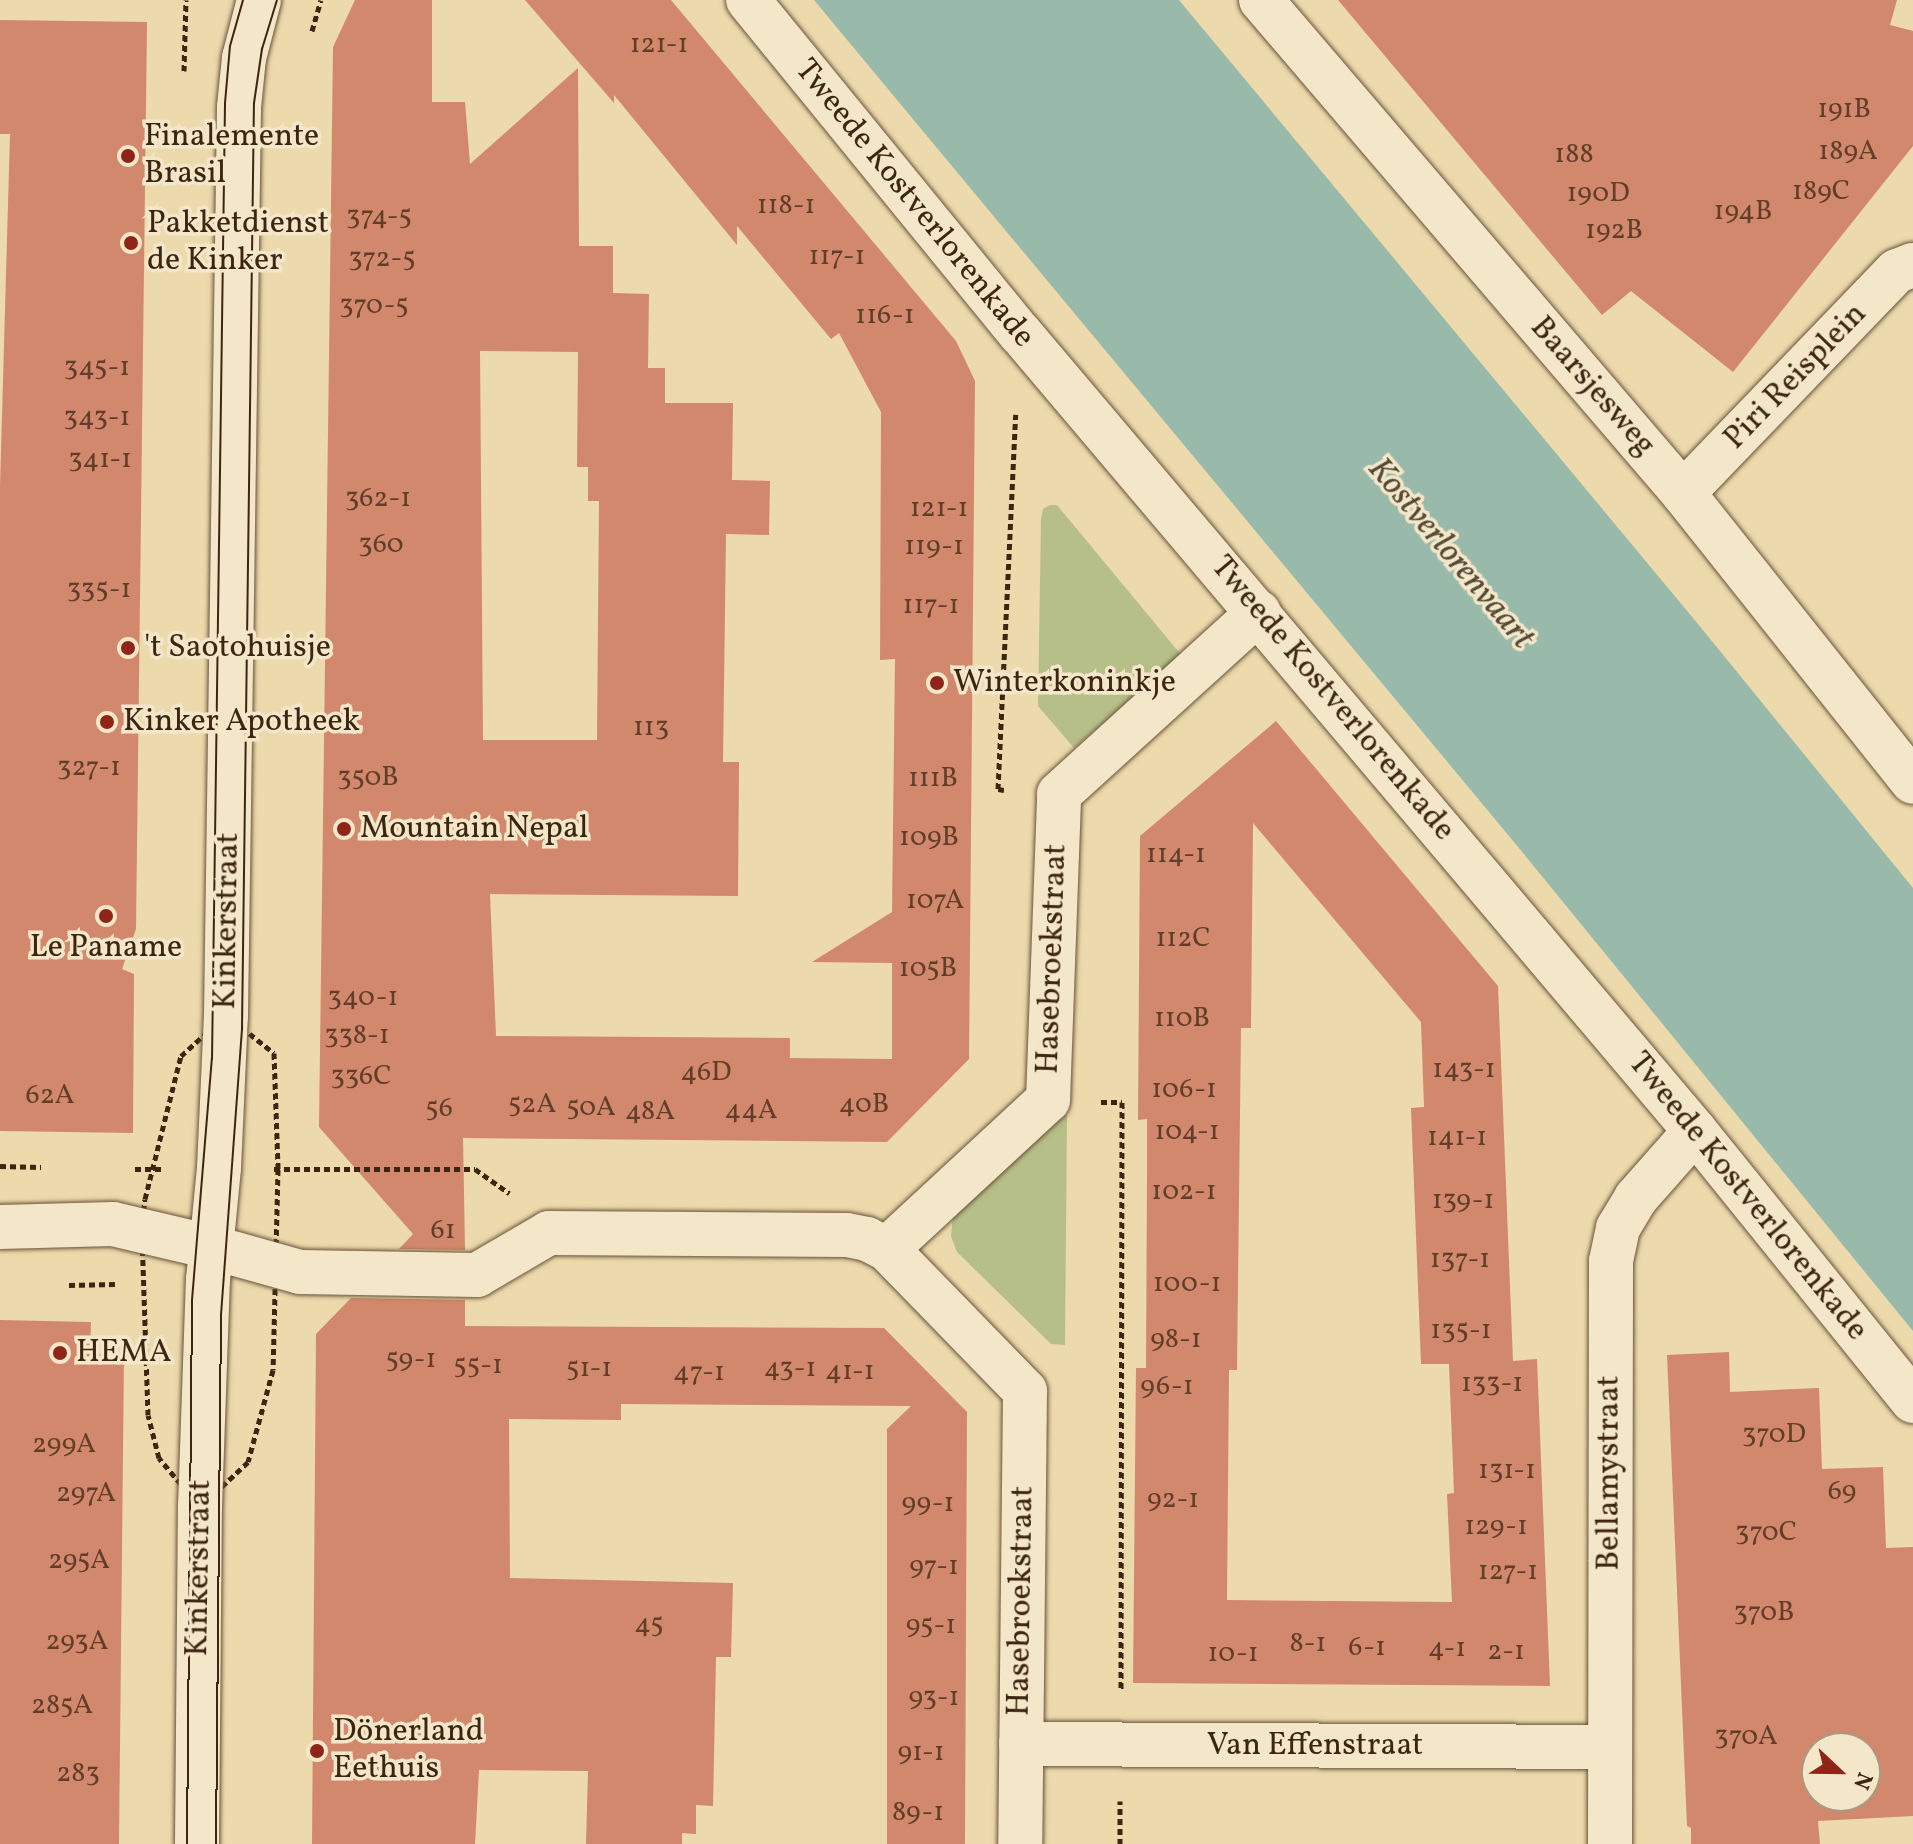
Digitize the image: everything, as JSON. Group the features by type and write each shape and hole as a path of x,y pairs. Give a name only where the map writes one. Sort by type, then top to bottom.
{"street":[{"name":"Kinkerstraat","path":"197,1844 200,1507 211,1247 219,1168 227,997 239,107 244,58 259,0"},
{"name":"Tweede Kostverlorenkade","path":"748,0 1020,333 1695,1131 1913,1401"},
{"name":"Baarsjesweg","path":"1261,0 1683,493 1913,782"},
{"name":"Piri Reisplein","path":"1683,493 1897,271 1913,265"},
{"path":"1059,794 1259,612"},
{"name":"Hasebroekstraat","path":"1020,1844 1025,1391 887,1249 1048,1100 1059,794"},
{"name":"Bellamystraat","path":"1610,1844 1611,1261 1618,1228 1636,1198 1695,1131"},
{"path":"0,1227 113,1224 300,1272 477,1275 549,1233 847,1235 867,1239 887,1249"},
{"name":"Van Effenstraat","path":"1021,1744 1609,1747"}],"path":[{"path":"1020,333 998,789 1059,794"},
{"path":"1048,1100 1122,1102 1120,1844"},
{"path":"219,1168 475,1169 505,1189 549,1233"}],"green space":[{"path":"1057,505 1182,656 1074,748 1038,706 1041,519 1043,509"},
{"path":"1067,1115 1065,1345 1051,1344 957,1252 951,1236 953,1217 1051,1116"}],"water":[{"name":"Kostverlorenvaart","path":"814,0 1179,0 1698,624 1913,888 1913,1331 1519,848"}],"building":[{"path":"355,0 432,0 432,102 465,102 470,164 578,68 579,246 613,246 613,293 649,294 648,368 665,368 665,403 733,403 732,480 770,481 769,535 726,534 723,762 739,762 738,896 490,894 496,1036 790,1038 790,1058 892,1059 892,963 812,962 892,912 895,659 880,660 881,412 839,333 831,339 737,226 737,245 614,95 614,103 525,0 671,0 956,341 975,381 969,1059 887,1142 463,1138 465,1250 399,1249 413,1234 319,1127 333,47","holes":["480,351 578,352 577,467 588,467 588,501 599,501 597,740 483,740"]},
{"path":"1338,0 1897,0 1890,25 1913,31 1913,146 1733,372 1631,291 1602,315"},
{"path":"0,20 147,22 136,929 122,969 134,974 133,1133 0,1131 0,486 10,134 0,134"},
{"path":"1276,721 1498,986 1513,1361 1537,1359 1550,1686 1133,1683 1136,1368 1146,1368 1147,1119 1138,1120 1140,836","holes":["1253,823 1421,1022 1424,1107 1411,1108 1421,1364 1449,1364 1454,1493 1447,1494 1452,1602 1227,1600 1229,1370 1237,1370 1241,1028 1251,1028"]},
{"path":"351,1298 465,1300 465,1326 884,1328 967,1412 965,1844 887,1844 887,1429 911,1406 621,1404 621,1420 509,1419 510,1578 733,1583 731,1657 716,1657 713,1806 696,1805 696,1834 682,1833 682,1844 586,1844 588,1771 479,1770 475,1844 312,1844 316,1334"},
{"path":"0,1320 91,1322 90,1354 124,1355 119,1844 0,1844"},
{"path":"1729,1352 1730,1392 1819,1388 1822,1469 1883,1467 1886,1548 1913,1547 1913,1816 1818,1821 1820,1844 1691,1844 1691,1828 1687,1826 1667,1355"}],"tram line":[{"path":"187,1844 192,1300 212,1059 225,103 230,46 243,0"},
{"path":"216,1844 221,1315 242,1028 254,103 262,49 277,0"}],"place":[{"name":"Finalemente Brasil","path":"128,156"},
{"name":"Pakketdienst de Kinker","path":"131,243"},
{"name":"'t Saotohuisje","path":"128,648"},
{"name":"Winterkoninkje","path":"937,683"},
{"name":"Kinker Apotheek","path":"107,722"},
{"name":"Mountain Nepal","path":"344,829"},
{"name":"Le Paname","path":"106,916"},
{"name":"HEMA","path":"60,1353"},
{"name":"Dönerland Eethuis","path":"317,1751"}]}
